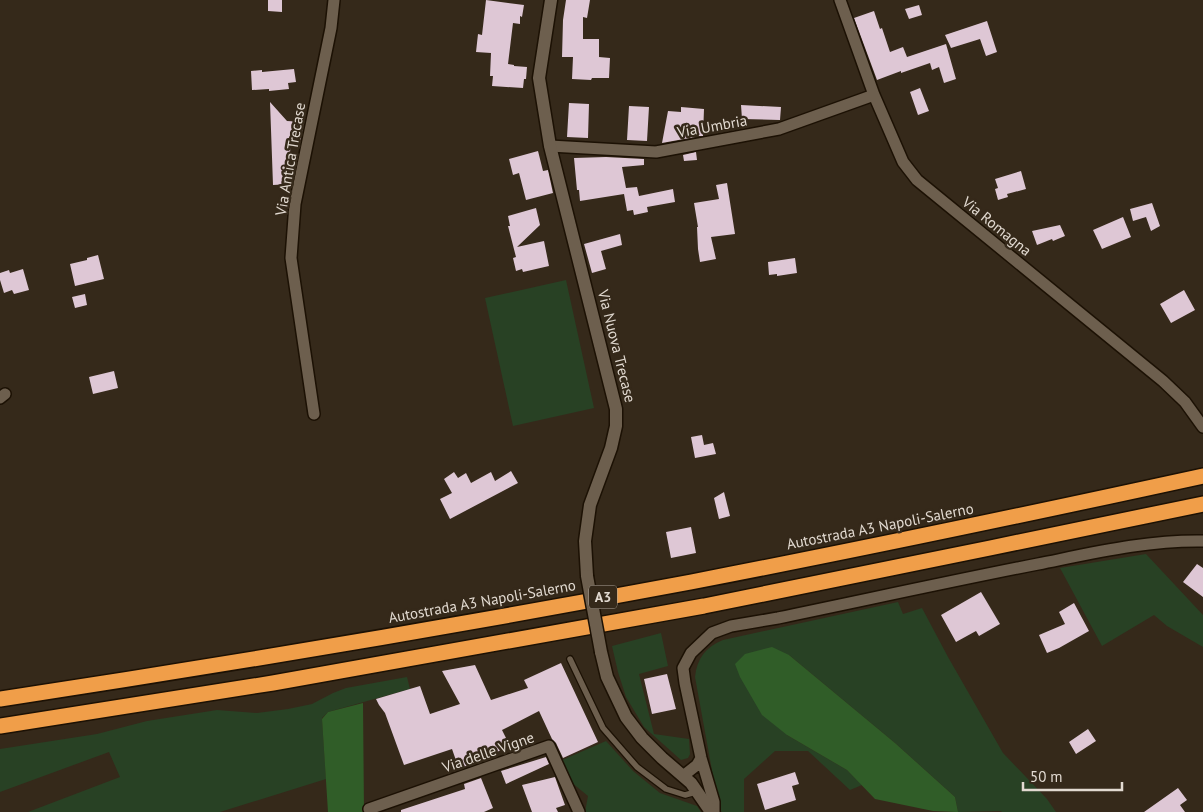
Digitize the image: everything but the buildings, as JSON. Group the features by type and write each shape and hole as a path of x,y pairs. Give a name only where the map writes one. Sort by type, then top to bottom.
{"highway":[{"name":"Autostrada A3 Napoli-Salerno","path":"0,699 250,660 693,581 1203,476"},
{"name":"A3","path":"0,726 273,683 685,609 1203,504"}],"street":[{"name":"Via Antica Trecase","path":"314,414 291,258 295,204 331,28 334,0"},
{"name":"Via Nuova Trecase","path":"551,0 539,78 550,146 616,409 616,426 611,448 590,505 585,541 587,576 601,652 607,677 626,717 642,738 691,784 712,812"},
{"name":"Via Romagna","path":"840,0 874,95 903,162 917,180 1163,381 1185,402 1203,427"},
{"name":"Via Umbria","path":"550,146 656,152 779,129 874,95"},
{"path":"712,812 714,802 701,758 685,683 684,668 691,653 712,633 731,626 1114,549 1164,542 1203,541"},
{"name":"Via delle Vigne","path":"370,809 549,746 579,812"},
{"path":"691,784 701,758"},
{"path":"691,784 698,780 705,770"}],"lane":[{"path":"570,659 603,728 637,767 666,789 685,795 691,784"}],"green space":[{"path":"566,280 594,408 513,426 485,298"},
{"path":"1146,554 1203,615 1203,647 1167,626 1154,615 1102,646 1060,568"},
{"path":"898,602 903,614 922,608 1003,753 1047,799 1056,812 958,812 955,797 895,743 789,655 787,735 847,770 862,785 850,790 808,751 775,751 744,779 744,812 722,812 719,809 695,677 703,654 723,640"},
{"path":"661,633 668,666 639,674 654,734 689,739 690,754 688,758 681,760 644,727 626,697 612,646"},
{"path":"772,647 789,655 895,743 955,797 958,812 933,811 875,799 847,770 787,735 762,715 740,677 735,664 745,654"},
{"path":"407,677 410,689 328,712 322,718 326,779 220,812 28,812 120,777 109,752 0,792 0,749 97,734 147,721 217,710 257,713 288,709 312,704 346,688"},
{"path":"363,703 364,812 328,812 322,719 328,712"},
{"path":"606,741 633,771 660,793 697,806 701,812 585,812 588,796 571,782 560,761"}]}
